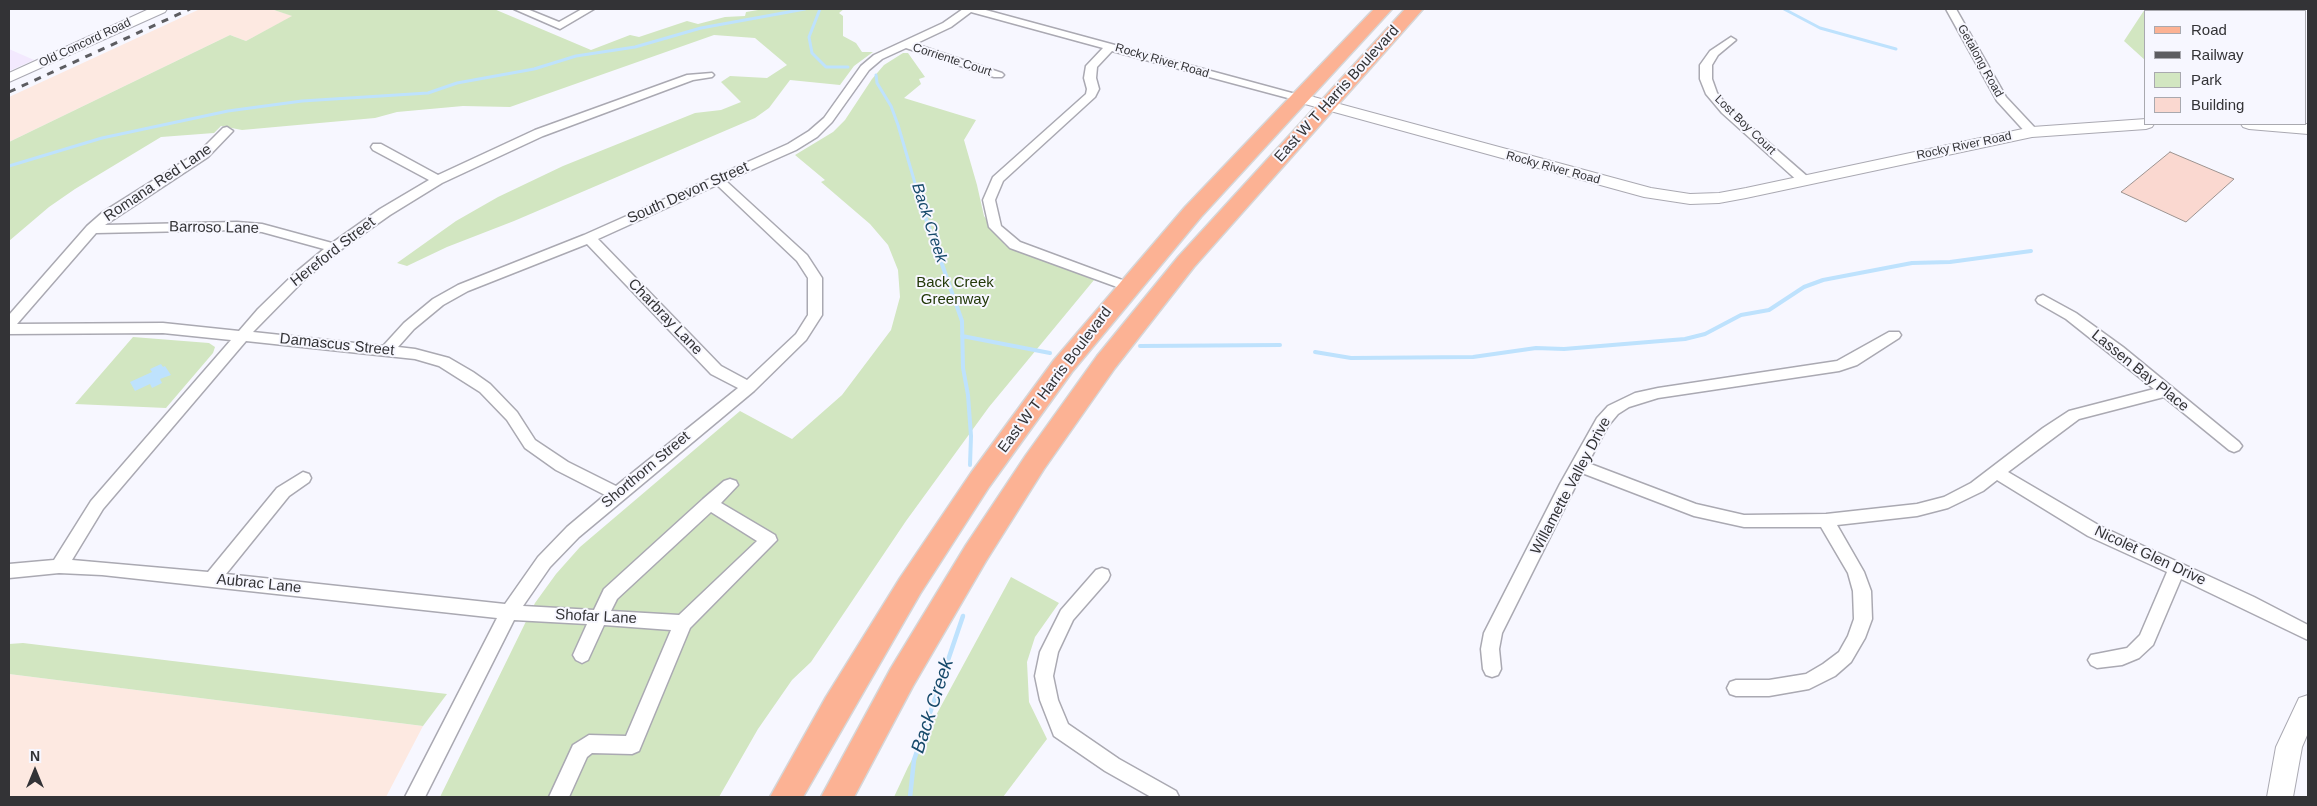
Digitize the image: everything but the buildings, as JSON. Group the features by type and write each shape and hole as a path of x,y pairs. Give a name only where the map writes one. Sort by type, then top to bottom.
{"main road":[{"name":"East W T Harris Boulevard","path":"786,797 879,636 980,480 1063,366 1193,212 1384,9"},
{"name":"East W T Harris Boulevard","path":"837,797 902,677 945,603 1009,501 1070,410 1137,320 1186,262 1414,9"}],"street":[{"name":"Old Concord Road","path":"9,78 160,9"},
{"path":"519,9 560,26 589,9"},
{"name":"South Devon Street","path":"387,351 409,326 438,302 463,288 589,238 792,147 813,134 834,113 865,68 878,58 947,25 970,9"},
{"name":"Rocky River Road","path":"970,9 1674,198 1719,198 2032,132 2144,124"},
{"name":"Getalong Road","path":"1951,9 2000,99 2032,132"},
{"name":"Lost Boy Court","path":"1731,40 1714,53 1706,65 1706,78 1712,94 1726,110 1804,180"},
{"name":"Corriente Court","path":"905,44 998,75"},
{"path":"1110,47 1092,66 1090,78 1093,88 1091,95 1020,157 997,180 990,200 990,210 995,227 1015,245 1128,287"},
{"name":"Hereford Street","path":"59,566 96,505 263,312 300,276 334,248 385,212 438,180 539,134 691,77 708,75"},
{"path":"2261,125 2308,129"},
{"name":"Romana Red Lane","path":"9,324 92,229 128,200 204,154 227,131"},
{"path":"377,147 438,180"},
{"name":"Shorthorn Street","path":"415,797 509,612 544,562 573,532 617,494 749,387 801,337 815,315 815,278 802,258 718,180"},
{"name":"Barroso Lane","path":"92,229 237,226 262,228 334,248"},
{"name":"Charbray Lane","path":"589,238 716,370 749,387"},
{"name":"Lassen Bay Place","path":"2043,300 2071,316 2118,351 2234,446"},
{"name":"Damascus Street","path":"9,329 163,328 415,354 444,362 468,376 485,388 512,416 530,444 562,466 617,494"},
{"name":"Willamette Valley Drive","path":"1492,669 1490,649 1493,633 1602,422 1613,410 1624,403 1658,393 1839,366 1860,357 1894,334"},
{"path":"1579,466 1670,502 1719,516 1764,522 1826,520 1917,510 1948,502 1977,487 2048,432 2074,415 2166,391"},
{"name":"Nicolet Glen Drive","path":"1996,472 2094,531 2308,633"},
{"path":"213,578 283,492 303,478"},
{"path":"582,655 610,594 730,484"},
{"path":"559,797 580,751 584,747 589,744 632,745 683,623 769,540 709,503"},
{"path":"1736,688 1776,687 1809,681 1829,670 1845,657 1856,638 1863,620 1862,591 1856,572 1826,520"},
{"name":"Aubrac Lane","path":"9,571 59,566 102,568 213,578 509,612"},
{"path":"2096,660 2122,657 2132,653 2147,640 2177,569"},
{"path":"1102,575 1067,615 1049,652 1044,676 1049,700 1062,730 1112,764 1169,797"},
{"name":"Shofar Lane","path":"509,612 599,616 683,623"},
{"path":"2280,797 2289,747 2308,706"}],"shaded area":[{"path":"200,9 271,9 293,16 246,41 230,35 9,142 9,97"},
{"path":"9,49 34,60 9,71"},
{"path":"9,674 423,726 386,797 9,797"}],"green space":[{"path":"271,9 494,9 591,50 630,35 639,37 687,21 698,24 725,17 745,16 746,12 764,9 844,9 839,13 843,16 843,36 856,43 862,52 873,52 854,66 840,85 790,80 769,108 755,118 514,221 447,247 407,266 397,263 456,221 498,197 563,166 695,113 721,110 741,102 721,82 730,76 767,78 787,65 755,38 714,35 510,107 463,106 397,112 375,118 242,130 221,126 214,133 161,137 75,189 49,207 9,241 9,142 230,35 246,41 292,16"},
{"path":"2145,9 2235,9 2229,10"},
{"path":"2144,11 2144,59 2124,41"},
{"name":"Back Creek Greenway","path":"903,53 908,53 925,77 919,79 921,84 904,98 976,120 964,140 984,216 1005,245 1094,280 989,407 906,521 811,662 792,680 758,729 719,797 440,797 535,603 556,574 580,547 740,411 792,439 842,395 891,330 900,297 898,270 888,245 870,224 821,182 825,180 795,155 833,132 845,120 872,79 884,65"},
{"path":"133,337 209,343 215,347 213,353 166,408 75,404"},
{"path":"1011,577 1059,603 1035,637 1027,662 1029,702 1047,739 1003,797 894,797 908,767"},
{"path":"23,643 447,694 423,726 9,674 9,644"}],"water":[{"path":"161,364 163,367 165,366 171,375 160,379 162,383 152,388 150,384 135,391 130,382 152,372 150,369"}],"waterway":[{"path":"9,166 102,138 228,111 302,101 428,93 457,83 534,69 576,56 635,47 701,28 805,9"},
{"name":"Back Creek","path":"820,9 809,37 812,53 826,67 848,67"},
{"path":"1784,9 1820,28 1896,49"},
{"name":"Back Creek","path":"876,75 877,83 891,106 898,125 924,214"},
{"name":"Back Creek","path":"924,213 962,321 962,336"},
{"path":"1315,352 1351,358 1473,357 1536,348 1564,349 1685,339 1705,334 1741,315 1769,310 1804,287 1823,280 1912,263 1950,262 2031,251"},
{"path":"962,336 1050,353"},
{"name":"Back Creek","path":"962,336 963,368 968,395 971,436 970,465"},
{"path":"1140,346 1280,345"},
{"name":"Back Creek","path":"910,797 914,760 963,616"}],"railway":[{"path":"9,92 190,9"}]}
